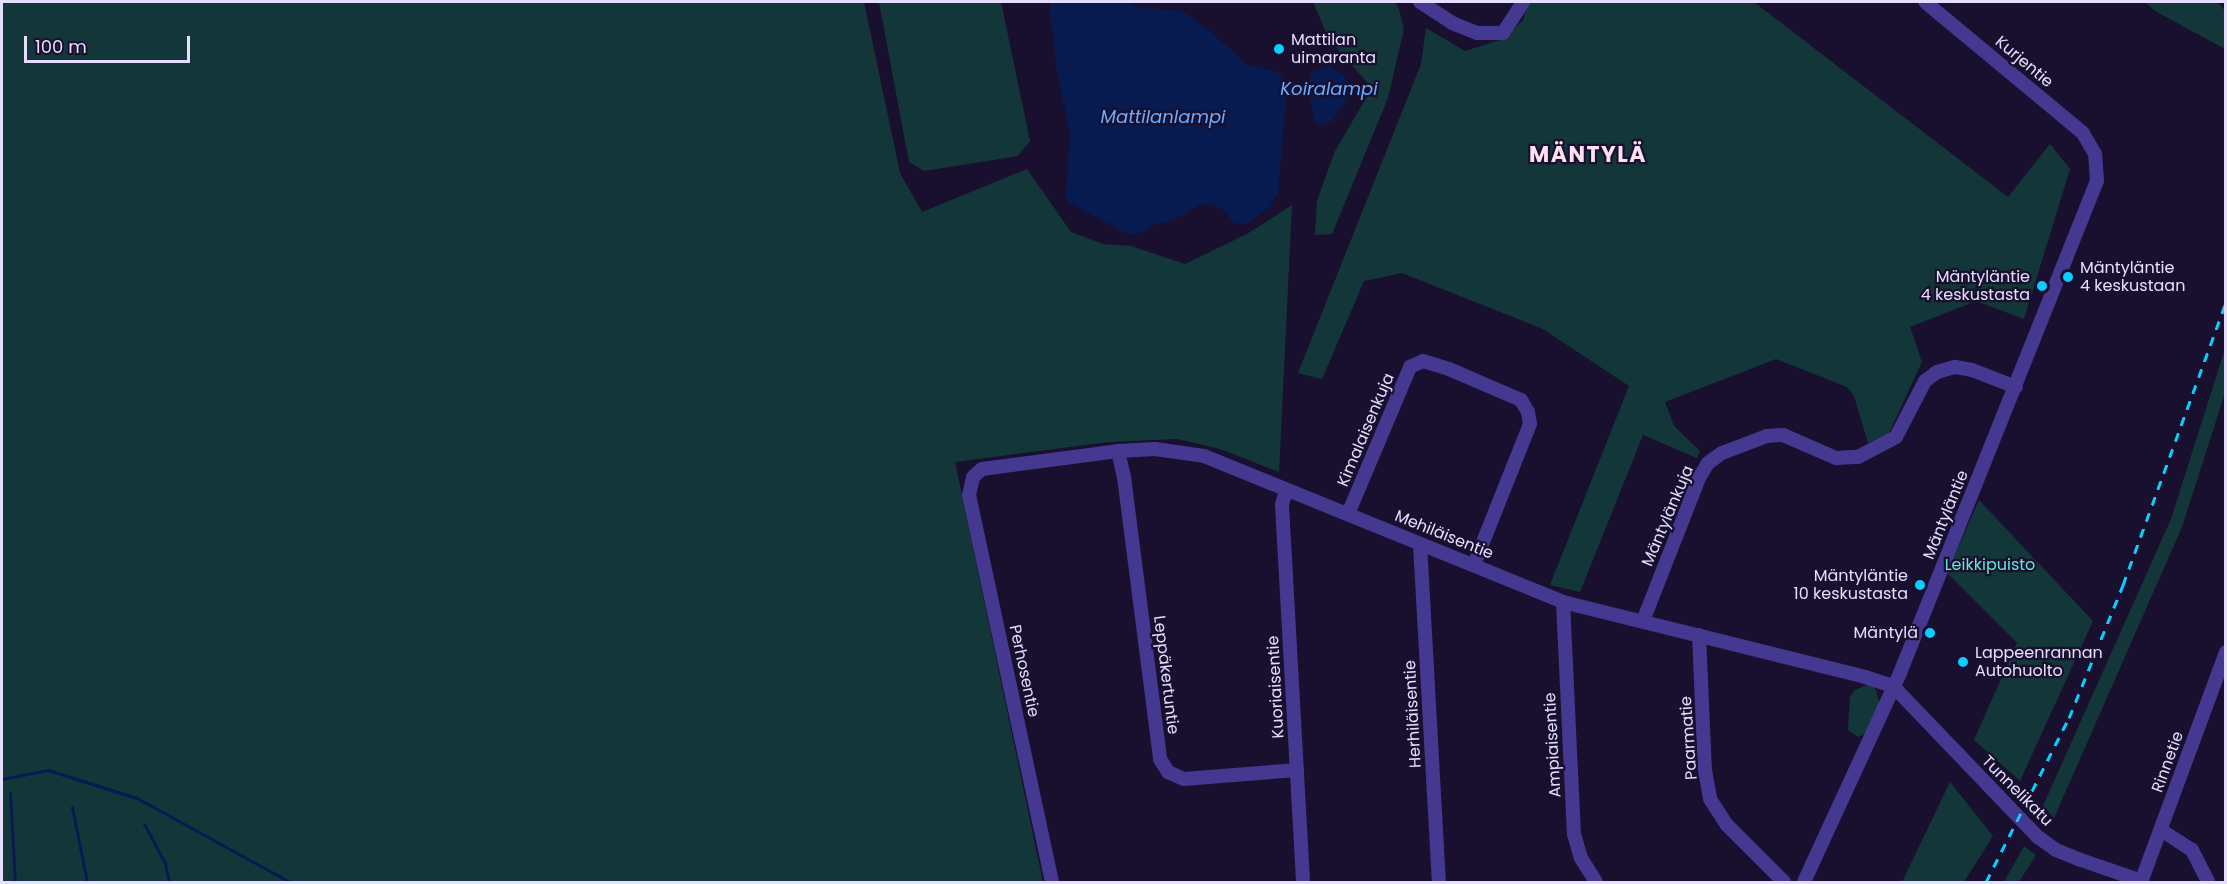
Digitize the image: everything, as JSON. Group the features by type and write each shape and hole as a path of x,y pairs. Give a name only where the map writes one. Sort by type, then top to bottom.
{"street":[{"path":"1420,2 1452,23 1477,33 1503,33 1523,2"},
{"name":"Kurjentie","path":"1925,2 2083,133 2095,154"},
{"name":"Mäntyläntie","path":"1804,882 1893,686 2090,203 2097,181 2095,154"},
{"name":"Kimalaisenkuja","path":"1348,514 1410,368 1423,361 1449,369 1521,400 1528,412 1530,424 1474,565"},
{"name":"Mäntylänkuja","path":"1643,621 1700,478 1708,462 1722,453 1767,436 1783,435 1836,458 1858,457 1877,450 1896,438 1925,381 1937,372 1955,367 1972,370 2016,387"},
{"name":"Mehiläisentie","path":"982,469 1118,451 1155,449 1204,456 1563,602 1866,677 1893,686"},
{"name":"Leppäkertuntie","path":"1118,451 1125,477 1160,759 1168,772 1184,778 1297,770"},
{"name":"Perhosentie","path":"982,469 973,477 969,495 1052,882"},
{"name":"Kuoriaisentie","path":"1286,490 1282,505 1303,882"},
{"name":"Herhiläisentie","path":"1420,544 1439,882"},
{"name":"Ampiaisentie","path":"1563,602 1574,834 1581,858 1596,882"},
{"name":"Paarmatie","path":"1699,635 1705,770 1710,799 1727,825 1784,882"},
{"name":"Rinnetie","path":"2142,882 2226,652"},
{"name":"Tunnelikatu","path":"1893,686 2038,837 2056,850 2078,860 2142,882"},
{"path":"2161,830 2192,850 2208,882"}],"green space":[{"path":"2,2 864,2 900,173 922,212 1027,169 1071,232 1103,244 1131,246 1185,264 1247,234 1292,205 1279,472 1220,449 1177,439 1108,442 955,462 1043,882 2,882"},
{"path":"879,2 1001,2 1030,141 1018,156 924,171 909,162"},
{"path":"1313,2 1394,2 1398,6 1404,29 1388,98 1332,234 1315,235 1317,201 1335,151 1372,88 1329,39"},
{"path":"1529,2 1754,2 2008,197 2050,144 2070,169 2024,319 1976,301 1910,327 1922,362 1889,433 1868,443 1854,396 1847,387 1776,359 1665,402 1674,426 1700,451 1697,458 1643,435 1580,592 1550,585 1629,386 1543,329 1402,273 1364,281 1322,379 1298,373 1421,64 1426,28 1465,51 1503,39 1523,20"},
{"path":"2145,2 2218,2 2225,11 2225,49 2155,11"},
{"path":"2225,349 2225,393 2182,527 2054,818 2043,806 2171,519"},
{"name":"Leikkipuisto","path":"1979,500 2093,621 2020,781 1974,740 2017,643 1947,573"},
{"path":"1869,684 1875,688 1880,704 1867,733 1858,737 1848,730 1850,696 1855,690"},
{"path":"1950,782 1993,836 1964,882 1902,882"},
{"path":"2024,846 2036,855 2019,882 2004,882"}],"water":[{"name":"Mattilanlampi","path":"1050,2 1128,2 1137,7 1182,11 1209,30 1246,64 1275,71 1281,75 1287,87 1278,193 1270,207 1246,224 1233,223 1226,212 1215,205 1201,204 1173,220 1155,225 1141,233 1128,234 1070,203 1066,196 1070,133 1056,67 1049,15"},
{"name":"Koiralampi","path":"1328,65 1344,75 1353,90 1332,121 1324,125 1314,122 1308,81 1312,72"}],"waterway":[{"path":"2,779 48,770 137,798 290,882"},
{"path":"10,793 15,882"},
{"path":"72,807 87,882"},
{"path":"144,824 165,863 169,882"}],"railway":[{"path":"1986,882 2069,718 2123,585 2226,302"}],"place":[{"name":"Mattilan uimaranta","path":"1279,49"},
{"name":"Mäntyläntie 4 keskustaan","path":"2068,277"},
{"name":"Mäntyläntie 4 keskustasta","path":"2042,286"},
{"name":"Mäntyläntie 10 keskustasta","path":"1920,585"},
{"name":"Mäntylä","path":"1930,633"},
{"name":"Lappeenrannan Autohuolto","path":"1963,662"}],"district":[{"name":"MÄNTYLÄ","path":"1588,155"}]}
